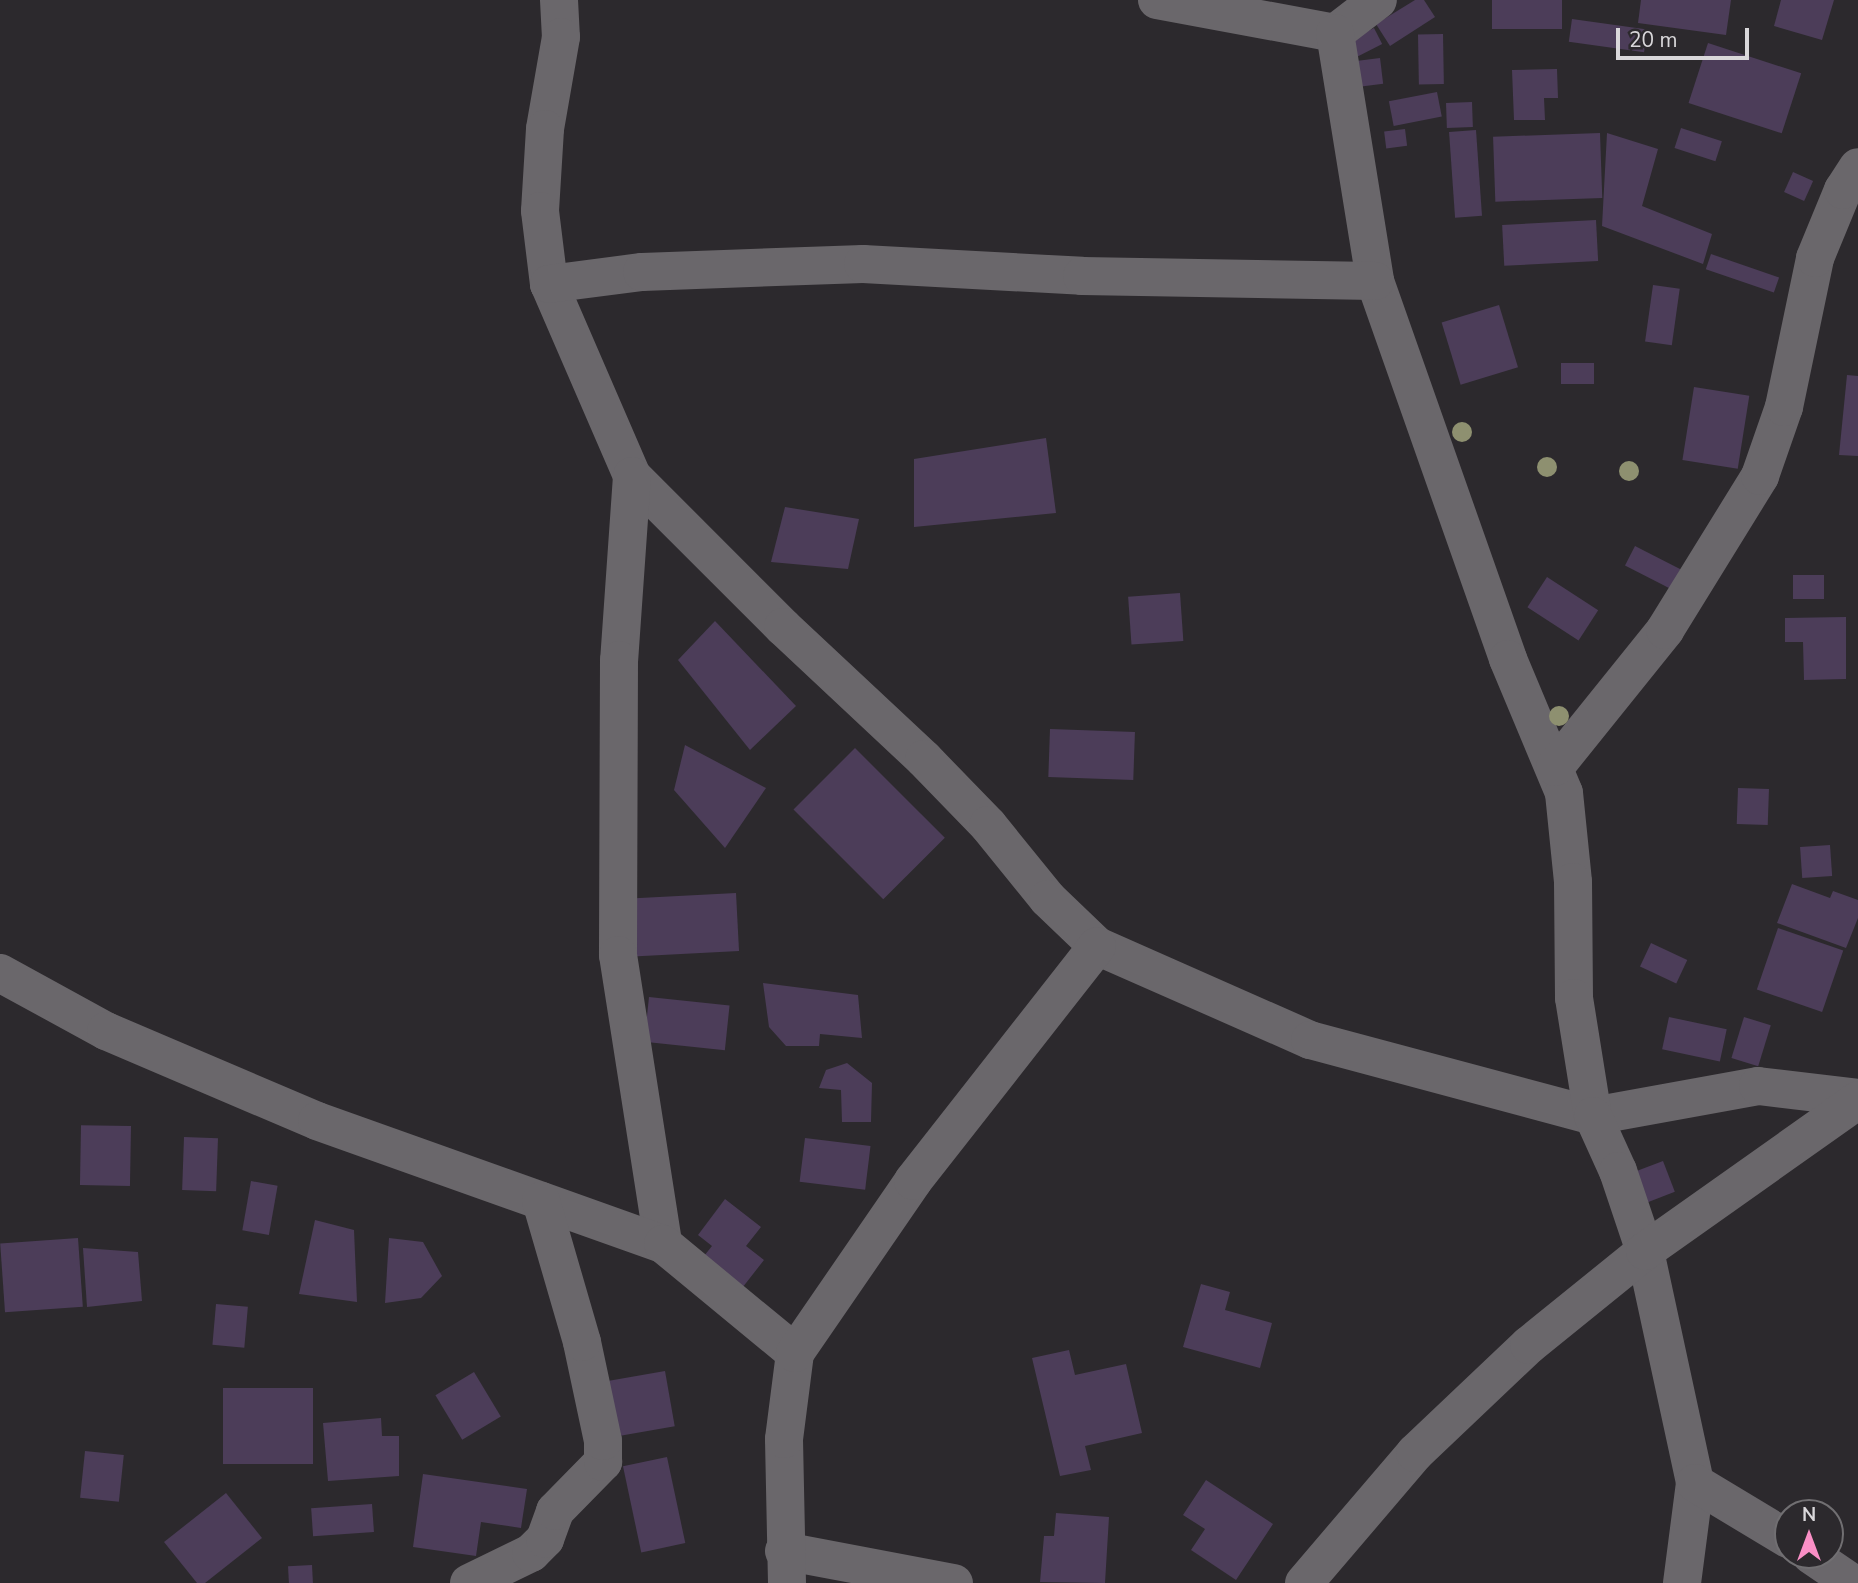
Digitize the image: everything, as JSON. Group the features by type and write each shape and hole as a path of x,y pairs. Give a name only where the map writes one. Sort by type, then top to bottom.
{"street":[{"path":"559,0 561,37 545,129 540,211 550,284 632,475 783,627 924,759 988,825 1048,899 1097,946 1310,1040 1593,1116 1758,1086 1858,1099"},
{"path":"1157,0 1335,33 1378,0"},
{"path":"1335,33 1375,281 1504,646 1564,793 1573,882 1573,998 1593,1116 1645,1251 1695,1483 1682,1583"},
{"path":"1555,767 1665,631 1760,476 1784,407 1815,258 1858,167"},
{"path":"550,284 642,272 863,264 1082,276 1375,281"},
{"path":"632,475 619,660 618,955 663,1244"},
{"path":"954,1583 785,1567 784,1439 795,1353 913,1181 1097,946"},
{"path":"0,972 106,1031 317,1121 663,1244 795,1353"},
{"path":"1304,1583 1415,1453 1529,1345 1645,1251 1858,1099"},
{"path":"469,1583 531,1553 545,1539 555,1511 603,1462 603,1441 582,1342 541,1201"},
{"path":"1695,1483 1774,1531"},
{"path":"1832,1569 1852,1583"}],"building":[{"path":"1415,0 1424,0 1435,17 1390,46 1376,24"},
{"path":"1492,0 1562,0 1562,29 1492,29"},
{"path":"1641,0 1731,0 1726,35 1638,23"},
{"path":"1781,0 1834,0 1822,40 1774,26"},
{"path":"1572,19 1647,30 1644,52 1569,42"},
{"path":"1374,28 1382,44 1353,59 1345,43"},
{"path":"1418,34 1443,34 1444,84 1419,84"},
{"path":"1708,43 1801,73 1782,133 1689,103"},
{"path":"1380,58 1383,84 1351,88 1348,62"},
{"path":"1557,69 1558,98 1544,98 1545,120 1514,120 1512,70"},
{"path":"1437,92 1442,117 1394,126 1389,101"},
{"path":"1472,102 1473,127 1447,128 1446,103"},
{"path":"1681,128 1722,141 1715,161 1675,148"},
{"path":"1405,129 1407,146 1386,148 1384,132"},
{"path":"1476,130 1482,216 1455,218 1449,132"},
{"path":"1600,133 1602,198 1495,202 1493,137"},
{"path":"1607,133 1658,149 1642,206 1712,234 1703,264 1602,226"},
{"path":"1793,172 1813,181 1804,201 1784,192"},
{"path":"1596,220 1598,261 1504,266 1502,225"},
{"path":"1711,254 1779,277 1774,293 1706,269"},
{"path":"1653,285 1680,289 1672,345 1645,341"},
{"path":"1499,305 1518,367 1461,385 1442,323"},
{"path":"1561,363 1594,363 1594,384 1561,384"},
{"path":"1847,375 1858,376 1858,456 1839,455"},
{"path":"1694,387 1749,396 1738,469 1682,460"},
{"path":"1046,438 1056,513 914,527 914,459"},
{"path":"785,507 859,519 848,569 771,562"},
{"path":"1635,546 1680,569 1670,589 1625,566"},
{"path":"1793,575 1824,575 1824,599 1793,599"},
{"path":"1547,577 1598,610 1579,640 1527,607"},
{"path":"1180,593 1183,641 1131,645 1128,597"},
{"path":"1846,617 1846,679 1804,680 1803,642 1785,642 1785,618"},
{"path":"715,621 796,706 750,750 678,660"},
{"path":"1050,729 1135,732 1133,780 1048,777"},
{"path":"685,745 766,788 725,848 674,790"},
{"path":"855,748 945,838 883,899 793,810"},
{"path":"1738,788 1769,789 1768,825 1737,824"},
{"path":"1830,845 1832,876 1802,878 1800,847"},
{"path":"1792,884 1830,898 1833,891 1858,900 1858,918 1846,948 1777,923"},
{"path":"736,893 739,951 633,956 630,899"},
{"path":"1778,928 1843,950 1822,1012 1757,989"},
{"path":"1651,943 1687,960 1676,983 1640,967"},
{"path":"763,983 858,995 862,1038 820,1034 819,1046 786,1046 769,1027"},
{"path":"649,997 730,1005 725,1050 644,1042"},
{"path":"1669,1017 1727,1029 1720,1062 1662,1049"},
{"path":"1744,1017 1771,1025 1758,1066 1731,1058"},
{"path":"847,1063 872,1083 871,1122 842,1122 841,1090 819,1088 826,1070"},
{"path":"81,1125 131,1126 130,1186 80,1185"},
{"path":"184,1137 218,1138 216,1191 182,1190"},
{"path":"805,1138 871,1146 865,1190 800,1182"},
{"path":"1663,1161 1675,1192 1646,1203 1634,1172"},
{"path":"251,1181 278,1186 269,1235 242,1230"},
{"path":"725,1199 761,1227 746,1246 764,1260 739,1292 700,1261 712,1246 698,1235"},
{"path":"315,1220 354,1230 357,1302 299,1294"},
{"path":"78,1238 83,1307 5,1312 0,1243"},
{"path":"389,1238 423,1242 442,1276 421,1298 385,1303"},
{"path":"83,1248 138,1252 142,1301 87,1307"},
{"path":"1201,1284 1230,1292 1225,1310 1272,1323 1260,1368 1183,1347"},
{"path":"216,1304 248,1307 244,1348 212,1345"},
{"path":"1069,1350 1075,1375 1126,1364 1142,1433 1085,1446 1091,1470 1060,1476 1032,1358"},
{"path":"665,1371 675,1426 615,1437 605,1382"},
{"path":"474,1372 501,1417 462,1440 435,1395"},
{"path":"223,1388 313,1388 313,1464 223,1464"},
{"path":"381,1418 382,1436 399,1436 399,1476 328,1481 323,1423"},
{"path":"85,1451 124,1455 119,1502 80,1498"},
{"path":"667,1457 685,1543 641,1552 623,1466"},
{"path":"423,1474 527,1489 521,1528 481,1522 476,1556 413,1547"},
{"path":"1206,1480 1273,1524 1236,1580 1191,1550 1205,1529 1183,1515"},
{"path":"226,1493 262,1538 205,1583 197,1583 164,1542"},
{"path":"372,1504 374,1532 313,1536 311,1508"},
{"path":"1056,1513 1109,1517 1105,1583 1040,1582 1044,1536 1054,1536"},
{"path":"312,1565 313,1583 289,1583 288,1566"}]}
